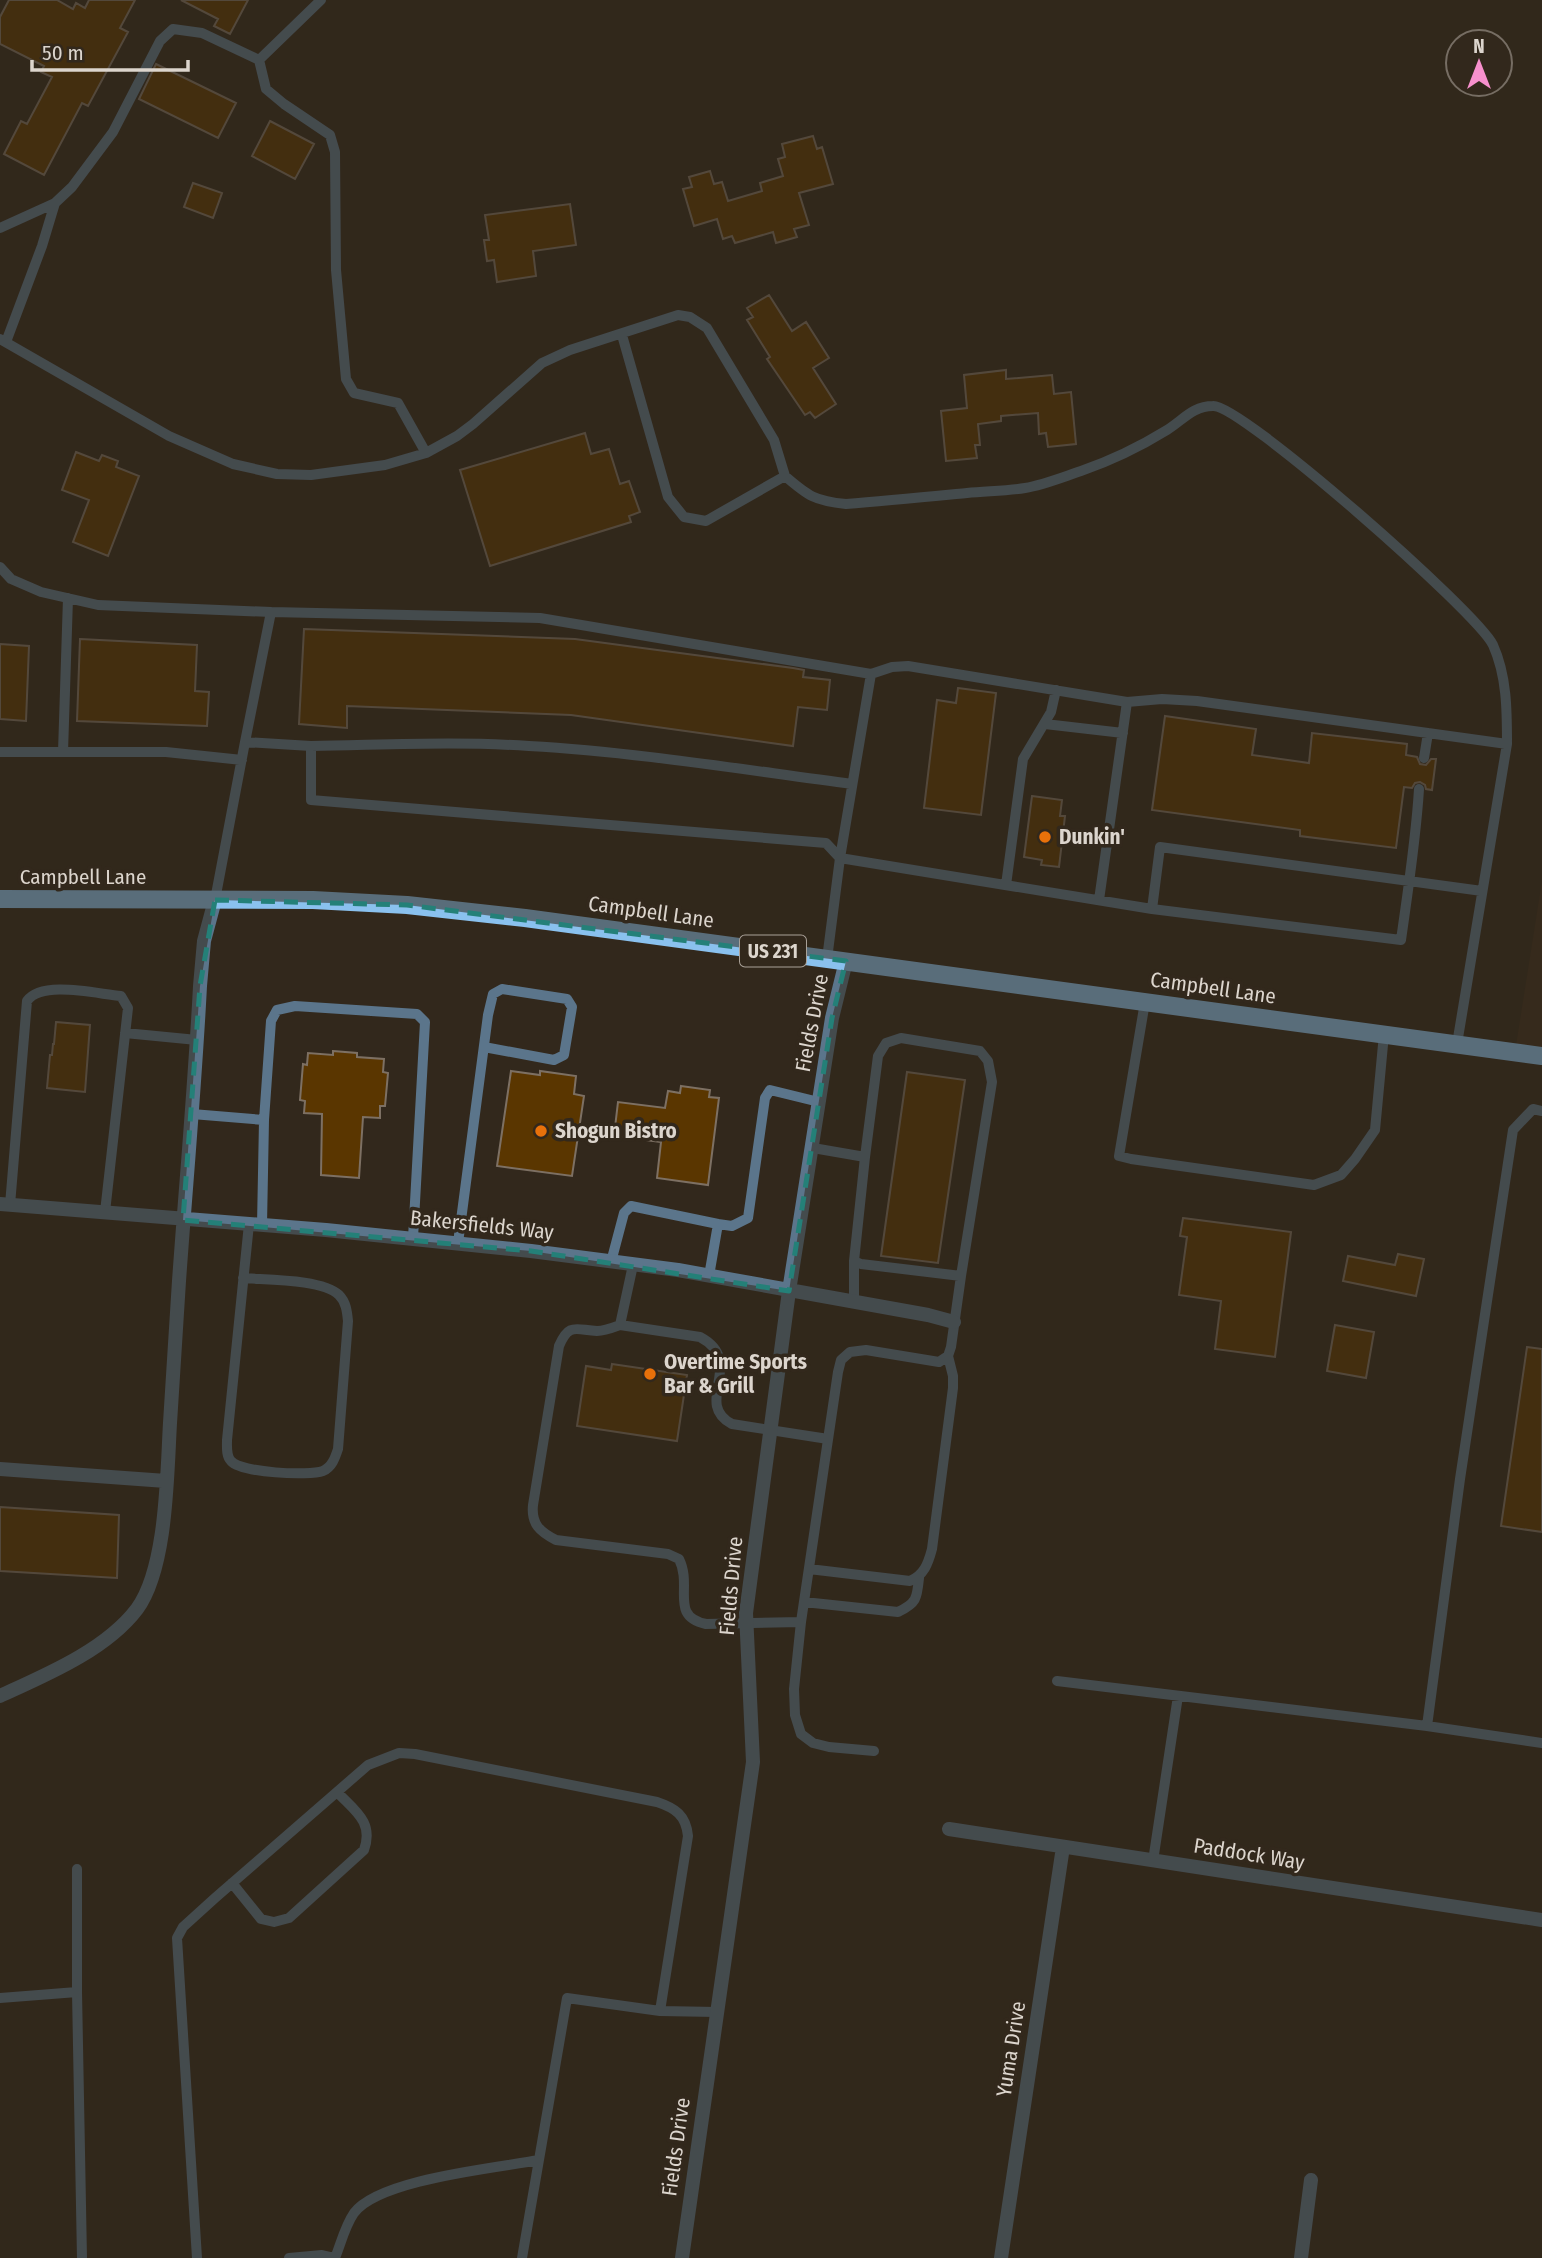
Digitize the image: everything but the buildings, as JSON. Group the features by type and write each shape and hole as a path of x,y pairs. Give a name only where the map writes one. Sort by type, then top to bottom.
{"main road":[{"name":"Campbell Lane","path":"0,899 313,900 407,905 538,919 1542,1056"}],"street":[{"path":"0,1696 45,1676 88,1651 123,1624 137,1609 154,1574 166,1481 204,941 215,900"},
{"name":"Fields Drive","path":"682,2258 753,1762 746,1613 789,1291 832,1018 846,961"},
{"name":"Bakersfields Way","path":"5,1205 458,1243 709,1276 854,1301 954,1322"},
{"path":"0,1469 166,1481"},
{"name":"Paddock Way","path":"949,1829 1542,1920"},
{"name":"Yuma Drive","path":"1001,2258 1063,1847"},
{"path":"1301,2258 1311,2180"}],"lane":[{"path":"259,60 321,0"},
{"path":"0,228 55,203 72,187 113,132 160,41 173,29 202,33 259,60 267,89 330,135 335,152 336,270 346,379 354,393 398,403 426,453"},
{"path":"55,203 42,246 3,341 169,436 233,464 277,474 311,475 385,465 426,453 473,424 542,363 570,350 678,315 690,317 707,328 774,440 785,476 822,502 846,504 905,500 1028,488 1083,470 1124,452 1168,430 1198,407 1216,405 1234,413 1395,545 1481,628 1492,644 1502,671 1507,744 1457,1044"},
{"path":"622,335 668,497 684,517 706,521 785,476"},
{"path":"2,573 41,592 98,605 540,618 871,674 892,667 908,666 1127,702 1162,699 1197,701 1507,744"},
{"path":"63,752 68,598"},
{"path":"215,900 271,612"},
{"path":"827,959 840,859 871,674"},
{"path":"1006,885 1023,760 1051,712 1056,690"},
{"path":"1098,900 1127,702"},
{"path":"1045,724 1123,733"},
{"path":"1423,758 1428,733"},
{"path":"246,742 311,746 461,743 531,746 672,760 852,784"},
{"path":"311,746 312,800 826,843 840,859 1152,909 1401,940 1419,789"},
{"path":"0,752 166,752 242,760"},
{"path":"1152,909 1160,848 1482,891"},
{"path":"5,1205 27,1001 32,994 48,988 121,996 128,1008 104,1212"},
{"path":"458,1243 484,1047 493,994 502,989 567,999 572,1007 564,1055 554,1060 484,1047"},
{"path":"1145,1002 1119,1156 1314,1185 1341,1175 1375,1130 1384,1034"},
{"path":"243,1278 323,1287 340,1296 346,1306 348,1321 338,1449 334,1461 325,1470 308,1473 250,1469 238,1466 230,1460 227,1450 243,1278 255,1225 271,1021 277,1010 295,1006 417,1014 425,1022 413,1238"},
{"path":"125,1033 197,1040"},
{"path":"804,1602 898,1612 909,1607 917,1597 919,1578 928,1565 953,1388 948,1356 992,1082 988,1061 980,1051 901,1038 886,1043 878,1056 853,1261 854,1301"},
{"path":"611,1262 624,1213 631,1206 732,1226 748,1218 765,1098 770,1090 819,1102"},
{"path":"1427,1726 1462,1466 1513,1130 1533,1110 1542,1111"},
{"path":"192,1114 264,1120"},
{"path":"813,1148 865,1157"},
{"path":"709,1276 718,1224"},
{"path":"853,1261 961,1276"},
{"path":"620,1325 633,1265"},
{"path":"801,1622 706,1624 694,1621 686,1613 686,1580 680,1559 668,1554 556,1540 536,1525 532,1517 559,1346 569,1330 580,1327 594,1331 608,1330 620,1325 700,1337 716,1350 721,1363 716,1402 719,1414 724,1420 770,1431 828,1439"},
{"path":"874,1751 813,1743 801,1734 795,1714 794,1689 801,1622 838,1373 841,1360 850,1352 866,1350 939,1362 948,1356"},
{"path":"809,1569 909,1581 919,1578"},
{"path":"1057,1681 1427,1726 1542,1743"},
{"path":"1153,1861 1178,1696"},
{"path":"197,2258 177,1938 183,1927 368,1765 399,1753 415,1754 657,1802 676,1809 687,1826 688,1836 660,2011"},
{"path":"232,1883 261,1919 274,1922 289,1918 364,1850 369,1837 364,1821 337,1792"},
{"path":"78,1869 77,1992 82,2258"},
{"path":"0,1998 77,1992"},
{"path":"522,2258 568,1998 660,2011 717,2012"},
{"path":"289,2258 323,2255 335,2258 355,2212 375,2196 420,2181 539,2160"}],"highlighted area":[{"path":"215,900 407,905 846,961 832,1018 789,1291 531,1251 183,1220 200,986"}],"shaded area":[{"path":"1542,881 1542,1056 1515,1052"}],"place":[{"name":"Dunkin'","path":"1045,837"},
{"name":"Shogun Bistro","path":"541,1131"},
{"name":"Overtime Sports Bar & Grill","path":"650,1374"}]}
